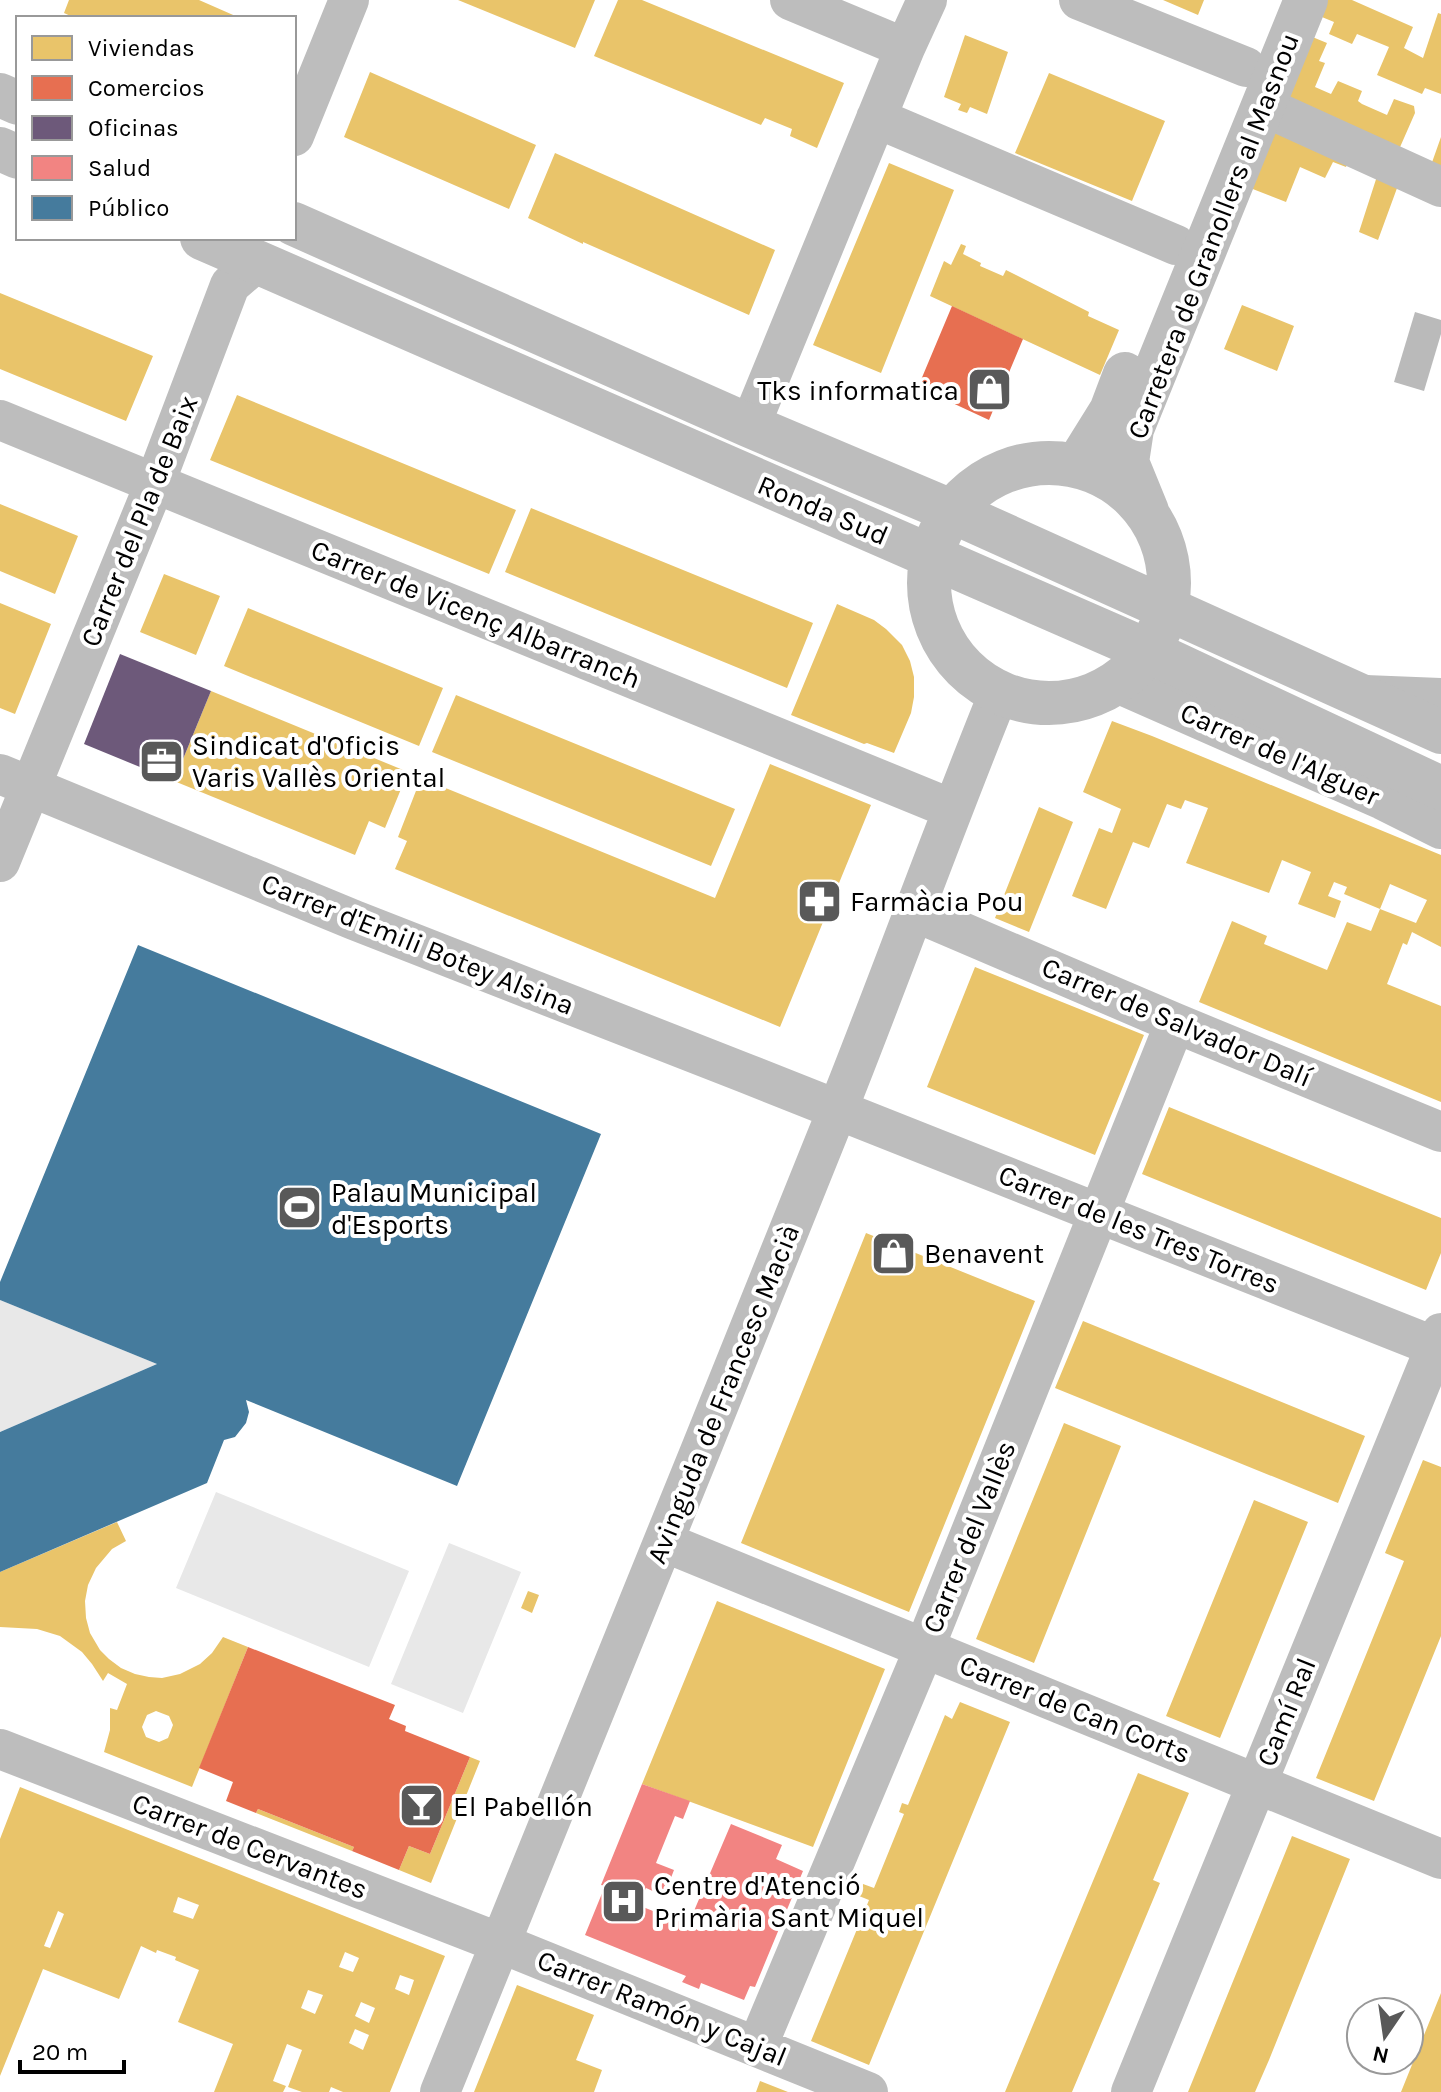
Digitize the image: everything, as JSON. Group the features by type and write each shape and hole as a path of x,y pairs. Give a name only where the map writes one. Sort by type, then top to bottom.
{"main road":[{"name":"Carretera de Granollers al Masnou","path":"1168,609 1168,567 1163,543 1127,462 1132,429 1255,86 1273,0"},
{"name":"Carretera de Granollers al Masnou","path":"1078,464 1111,411 1176,245 1255,86 1306,0"},
{"name":"Ronda Sud","path":"296,225 750,426 951,511 1441,732"},
{"name":"Ronda Sud","path":"207,240 1148,651 1441,788"},
{"path":"1150,517 1133,496 1109,478 1078,464 1031,463 1010,468 979,484 951,511 939,532 930,557 928,586 932,616 945,644 960,665 978,681 999,693 1036,702 1068,702 1117,683 1137,665 1148,651 1168,609"}],"street":[{"path":"296,131 349,0"},
{"path":"790,0 905,48"},
{"path":"750,426 927,0"},
{"path":"1082,1 1255,86 1441,187"},
{"path":"876,118 1176,245"},
{"name":"Carrer del Pla de Baix","path":"0,862 16,781 155,483 230,285 257,262"},
{"name":"Carrer de Vicenç Albarranch","path":"0,420 952,809"},
{"name":"Carrer de l'Alguer","path":"1117,683 1383,800 1441,829"},
{"name":"Avinguda de Francesc Macià","path":"440,2092 837,1111 999,693"},
{"path":"1363,695 1441,698"},
{"name":"Carrer d'Emili Botey Alsina","path":"16,781 354,920 837,1111"},
{"name":"Carrer de Salvador Dalí","path":"913,911 1441,1132"},
{"name":"Carrer del Vallès","path":"757,2047 924,1649 1175,1023"},
{"name":"Carrer de les Tres Torres","path":"837,1111 1439,1343"},
{"name":"Camí Ral","path":"1131,2092 1439,1343"},
{"name":"Carrer de Can Corts","path":"664,1542 1441,1859"},
{"name":"Carrer de Cervantes","path":"2,1756 500,1943"},
{"name":"Carrer Ramón y Cajal","path":"500,1943 868,2092"}],"shaded area":[{"path":"1415,312 1441,320 1441,334 1424,391 1394,382"},
{"path":"0,1300 157,1364 0,1432"},
{"path":"216,1492 409,1571 369,1667 176,1588"},
{"path":"449,1543 521,1572 463,1713 391,1684"}],"building: Viviendas":[{"path":"69,0 199,0 235,16 71,16 64,13"},
{"path":"458,0 595,0 575,48"},
{"path":"618,0 642,0 844,83 817,148 790,136 792,129 765,118 761,125 594,56"},
{"path":"1163,0 1204,0 1198,15"},
{"path":"1323,0 1352,0 1413,27 1404,48 1423,58 1438,13 1441,14 1441,94 1425,88 1422,94 1377,75 1389,47 1357,34 1352,44 1329,34 1334,22 1317,15"},
{"path":"965,35 1008,52 987,114 970,107 967,113 958,110 961,104 944,97"},
{"path":"1310,36 1327,43 1319,61 1325,63 1315,87 1331,94 1338,81 1362,91 1358,101 1387,115 1394,99 1414,106 1415,113 1397,154 1278,103"},
{"path":"370,72 536,145 509,209 344,137"},
{"path":"1049,73 1165,121 1132,201 1015,153"},
{"path":"1271,123 1350,156 1346,167 1333,162 1325,178 1300,167 1286,202 1245,186"},
{"path":"1441,137 1441,173 1430,168"},
{"path":"555,153 775,250 749,315 528,218"},
{"path":"889,163 954,190 881,373 813,345"},
{"path":"1379,170 1400,180 1378,240 1359,232"},
{"path":"961,244 966,246 963,254 981,263 980,266 1003,276 1006,270 1119,330 1100,375 930,296 944,261 951,265"},
{"path":"0,293 153,356 126,421 0,369"},
{"path":"1242,305 1294,326 1277,371 1224,349"},
{"path":"237,395 516,510 489,574 210,460"},
{"path":"0,504 78,536 55,594 0,571"},
{"path":"531,508 813,623 787,688 505,572"},
{"path":"164,574 220,596 196,655 140,632"},
{"path":"0,603 51,624 15,714 0,708"},
{"path":"837,604 874,620 886,629 902,645 910,661 914,697 911,713 894,753 791,715"},
{"path":"248,608 443,688 419,746 224,666"},
{"path":"211,691 408,772 385,828 369,821 355,855 174,781"},
{"path":"456,695 735,809 711,866 432,752"},
{"path":"1112,721 1441,855 1441,947 1412,932 1407,945 1403,943 1387,984 1441,1006 1441,1102 1199,1002 1232,921 1267,936 1264,944 1327,970 1347,922 1371,931 1380,909 1344,894 1347,887 1334,882 1328,896 1341,901 1335,918 1298,904 1311,872 1282,860 1269,893 1186,863 1208,808 1185,800 1181,809 1167,804 1149,848 1133,842 1106,909 1072,896 1099,828 1112,833 1121,809 1083,792","holes":["1390,884 1427,900 1416,923 1380,909"]},
{"path":"770,764 871,805 780,1027 395,869 407,841 398,837 421,778 715,898"},
{"path":"1039,807 1073,822 1029,932 995,918"},
{"path":"975,967 1144,1035 1095,1155 927,1087"},
{"path":"1169,1107 1441,1218 1441,1253 1426,1290 1142,1174"},
{"path":"866,1233 1035,1301 909,1612 741,1543"},
{"path":"1083,1321 1365,1436 1338,1503 1055,1388"},
{"path":"1064,1423 1121,1446 1034,1663 976,1639"},
{"path":"1423,1460 1441,1467 1441,1636 1374,1801 1316,1778 1404,1561 1385,1553"},
{"path":"1254,1500 1308,1522 1220,1738 1166,1716"},
{"path":"117,1522 126,1541 112,1549 96,1568 85,1601 90,1633 109,1659 135,1674 162,1678 180,1674 200,1664 223,1637 248,1647 192,1787 104,1752 110,1730 110,1708 117,1710 127,1684 108,1673 103,1681 82,1652 60,1636 37,1629 0,1627 0,1572","holes":["156,1711 169,1716 173,1725 168,1738 159,1742 146,1737 142,1727 147,1715"]},
{"path":"528,1591 539,1595 532,1613 521,1608"},
{"path":"717,1601 885,1669 813,1847 642,1784"},
{"path":"960,1702 1010,1722 869,2065 811,2041 869,1900 859,1896 863,1884 874,1888 904,1814 899,1812 902,1803 908,1805 945,1715 952,1719"},
{"path":"470,1757 480,1761 431,1883 399,1870 409,1846 430,1854"},
{"path":"1138,1773 1189,1793 1153,1880 1160,1883 1072,2092 1005,2092"},
{"path":"20,1787 445,1956 390,2092 343,2092 331,2087 329,2092 302,2092 288,2087 302,2050 287,2044 273,2081 286,2086 283,2092 214,2092 233,2044 178,2022 199,1970 175,1960 176,1957 141,1946 119,1999 43,1969 0,2076 0,1839","holes":["178,1897 199,1905 193,1919 173,1912","58,1911 64,1914 50,1948 44,1946","345,1952 359,1958 353,1972 339,1967","400,1975 414,1980 409,1995 395,1989","308,1990 323,1995 315,2014 301,2008","361,2002 375,2008 369,2023 355,2016","355,2029 369,2035 363,2050 349,2043"]},
{"path":"258,1809 354,1847 352,1851 256,1813"},
{"path":"1292,1836 1350,1859 1269,2060 1255,2092 1188,2092"},
{"path":"517,1985 594,2015 576,2060 602,2070 594,2092 474,2092"},
{"path":"1441,1993 1441,2092 1401,2092 1407,2076 1425,2076 1425,2033"},
{"path":"760,2081 788,2092 756,2092"}],"building: Comercios":[{"path":"952,306 1023,339 989,420 918,387"},
{"path":"248,1647 395,1705 389,1719 406,1726 405,1731 470,1757 430,1854 409,1846 399,1870 352,1851 354,1847 258,1809 256,1813 226,1801 233,1782 199,1768"}],"building: Oficinas":[{"path":"120,654 211,691 174,781 84,744"}],"building: Salud":[{"path":"642,1784 690,1801 683,1819 675,1816 656,1863 674,1870 664,1896 646,1888 638,1905 688,1925 731,1824 782,1845 776,1859 803,1871 755,1987 750,1986 744,2000 701,1983 699,1989 682,1982 686,1976 585,1935 605,1886 601,1885"}],"building: Público":[{"name":"Palau Municipal d'Esports","path":"138,945 601,1134 457,1486 246,1400 249,1412 246,1423 235,1437 224,1440 207,1483 0,1572 0,1432 157,1364 0,1300 0,1282"}],"place":[{"name":"Tks informatica","path":"990,390"},
{"name":"Sindicat d'Oficis Varis Vallès Oriental","path":"161,761"},
{"name":"Farmàcia Pou","path":"819,901"},
{"name":"Palau Municipal d'Esports","path":"300,1208"},
{"name":"Benavent","path":"893,1253"},
{"name":"El Pabellón","path":"422,1806"},
{"name":"Centre d'Atenció Primària Sant Miquel","path":"623,1901"}]}
